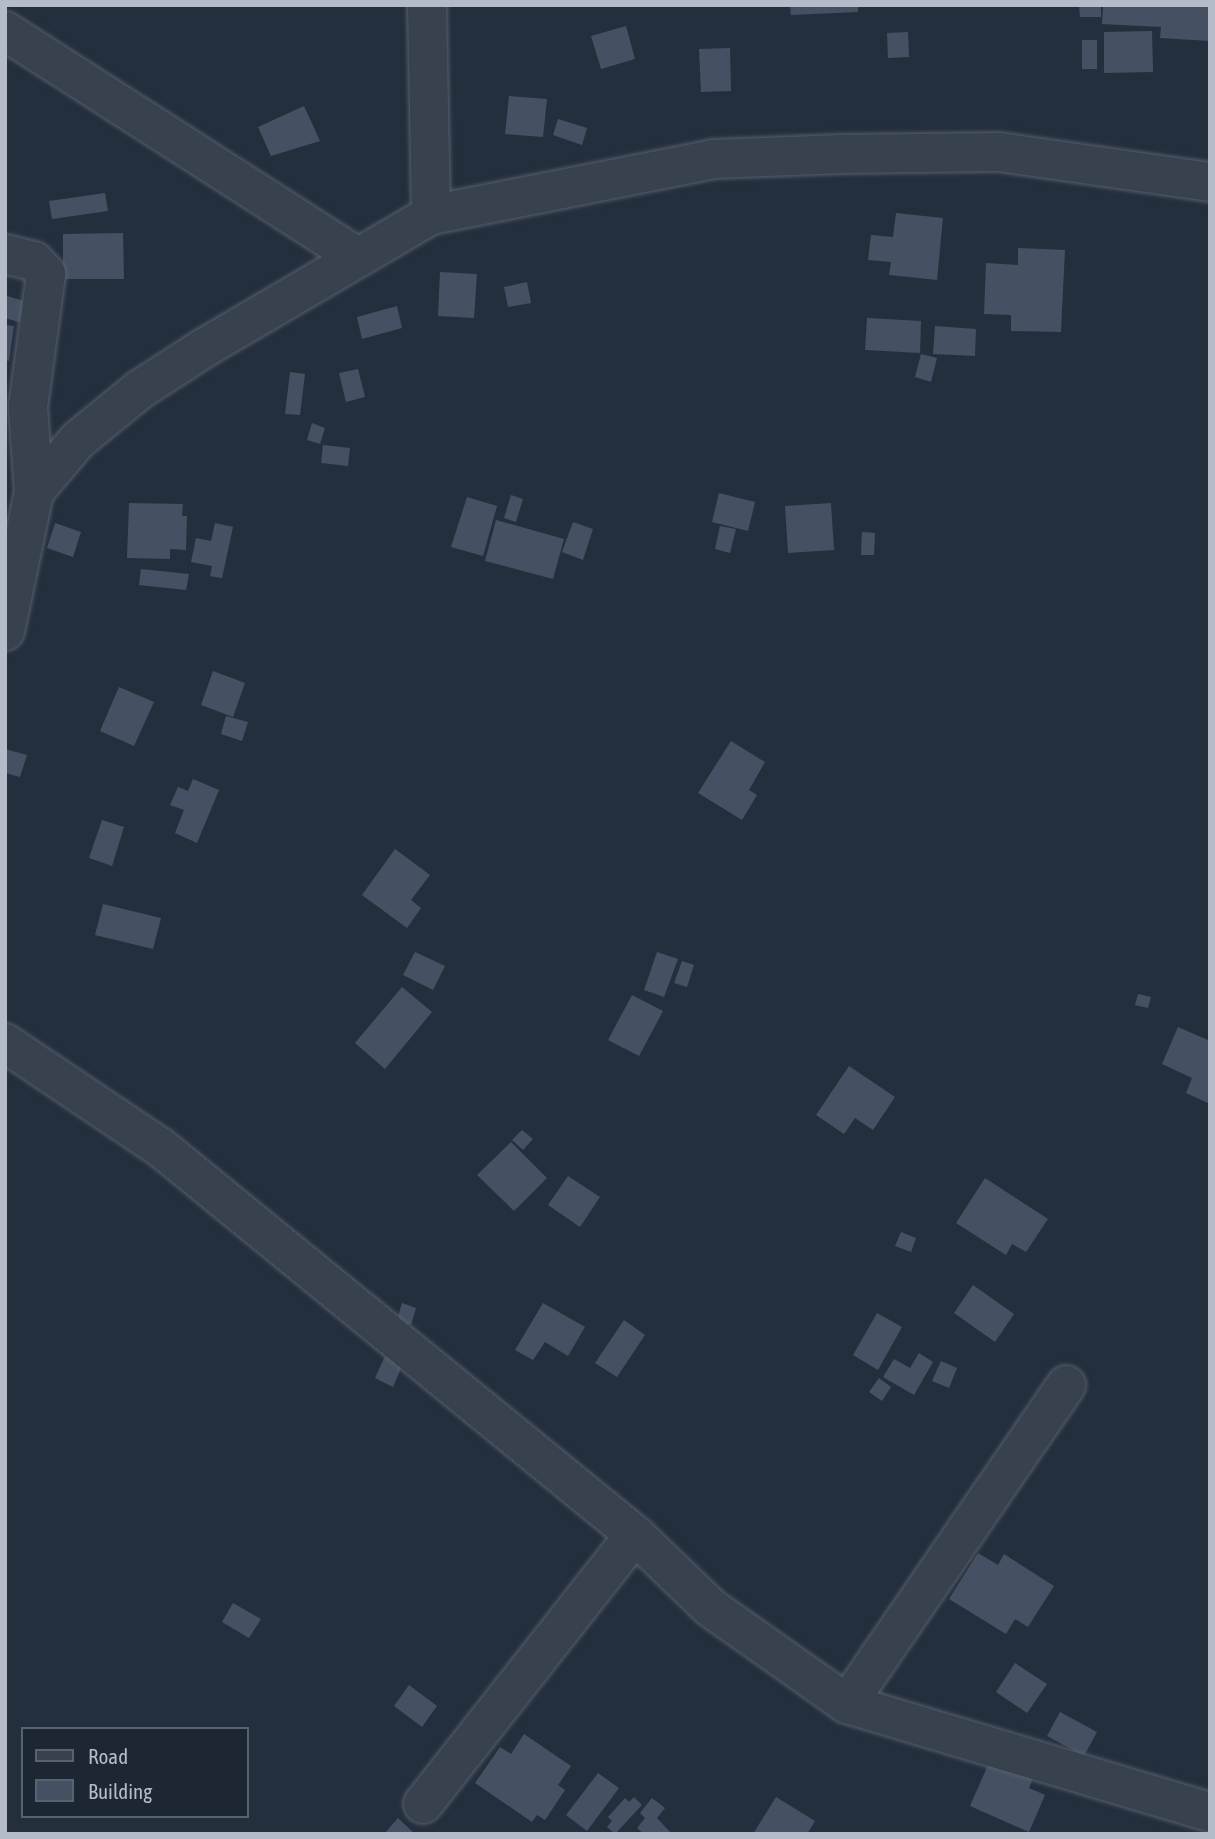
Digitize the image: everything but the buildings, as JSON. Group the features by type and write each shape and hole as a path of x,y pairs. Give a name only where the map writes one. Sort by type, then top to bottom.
{"street":[{"path":"427,5 431,215"},
{"path":"5,31 357,257"},
{"path":"34,492 78,440 139,390 431,215 713,159 999,152 1210,182"},
{"path":"5,254 34,261 46,274 28,407 34,492 5,631"},
{"path":"5,1043 160,1147 635,1535 712,1608 847,1704 1210,1812"},
{"path":"847,1704 1066,1385"},
{"path":"423,1804 635,1535"}]}
